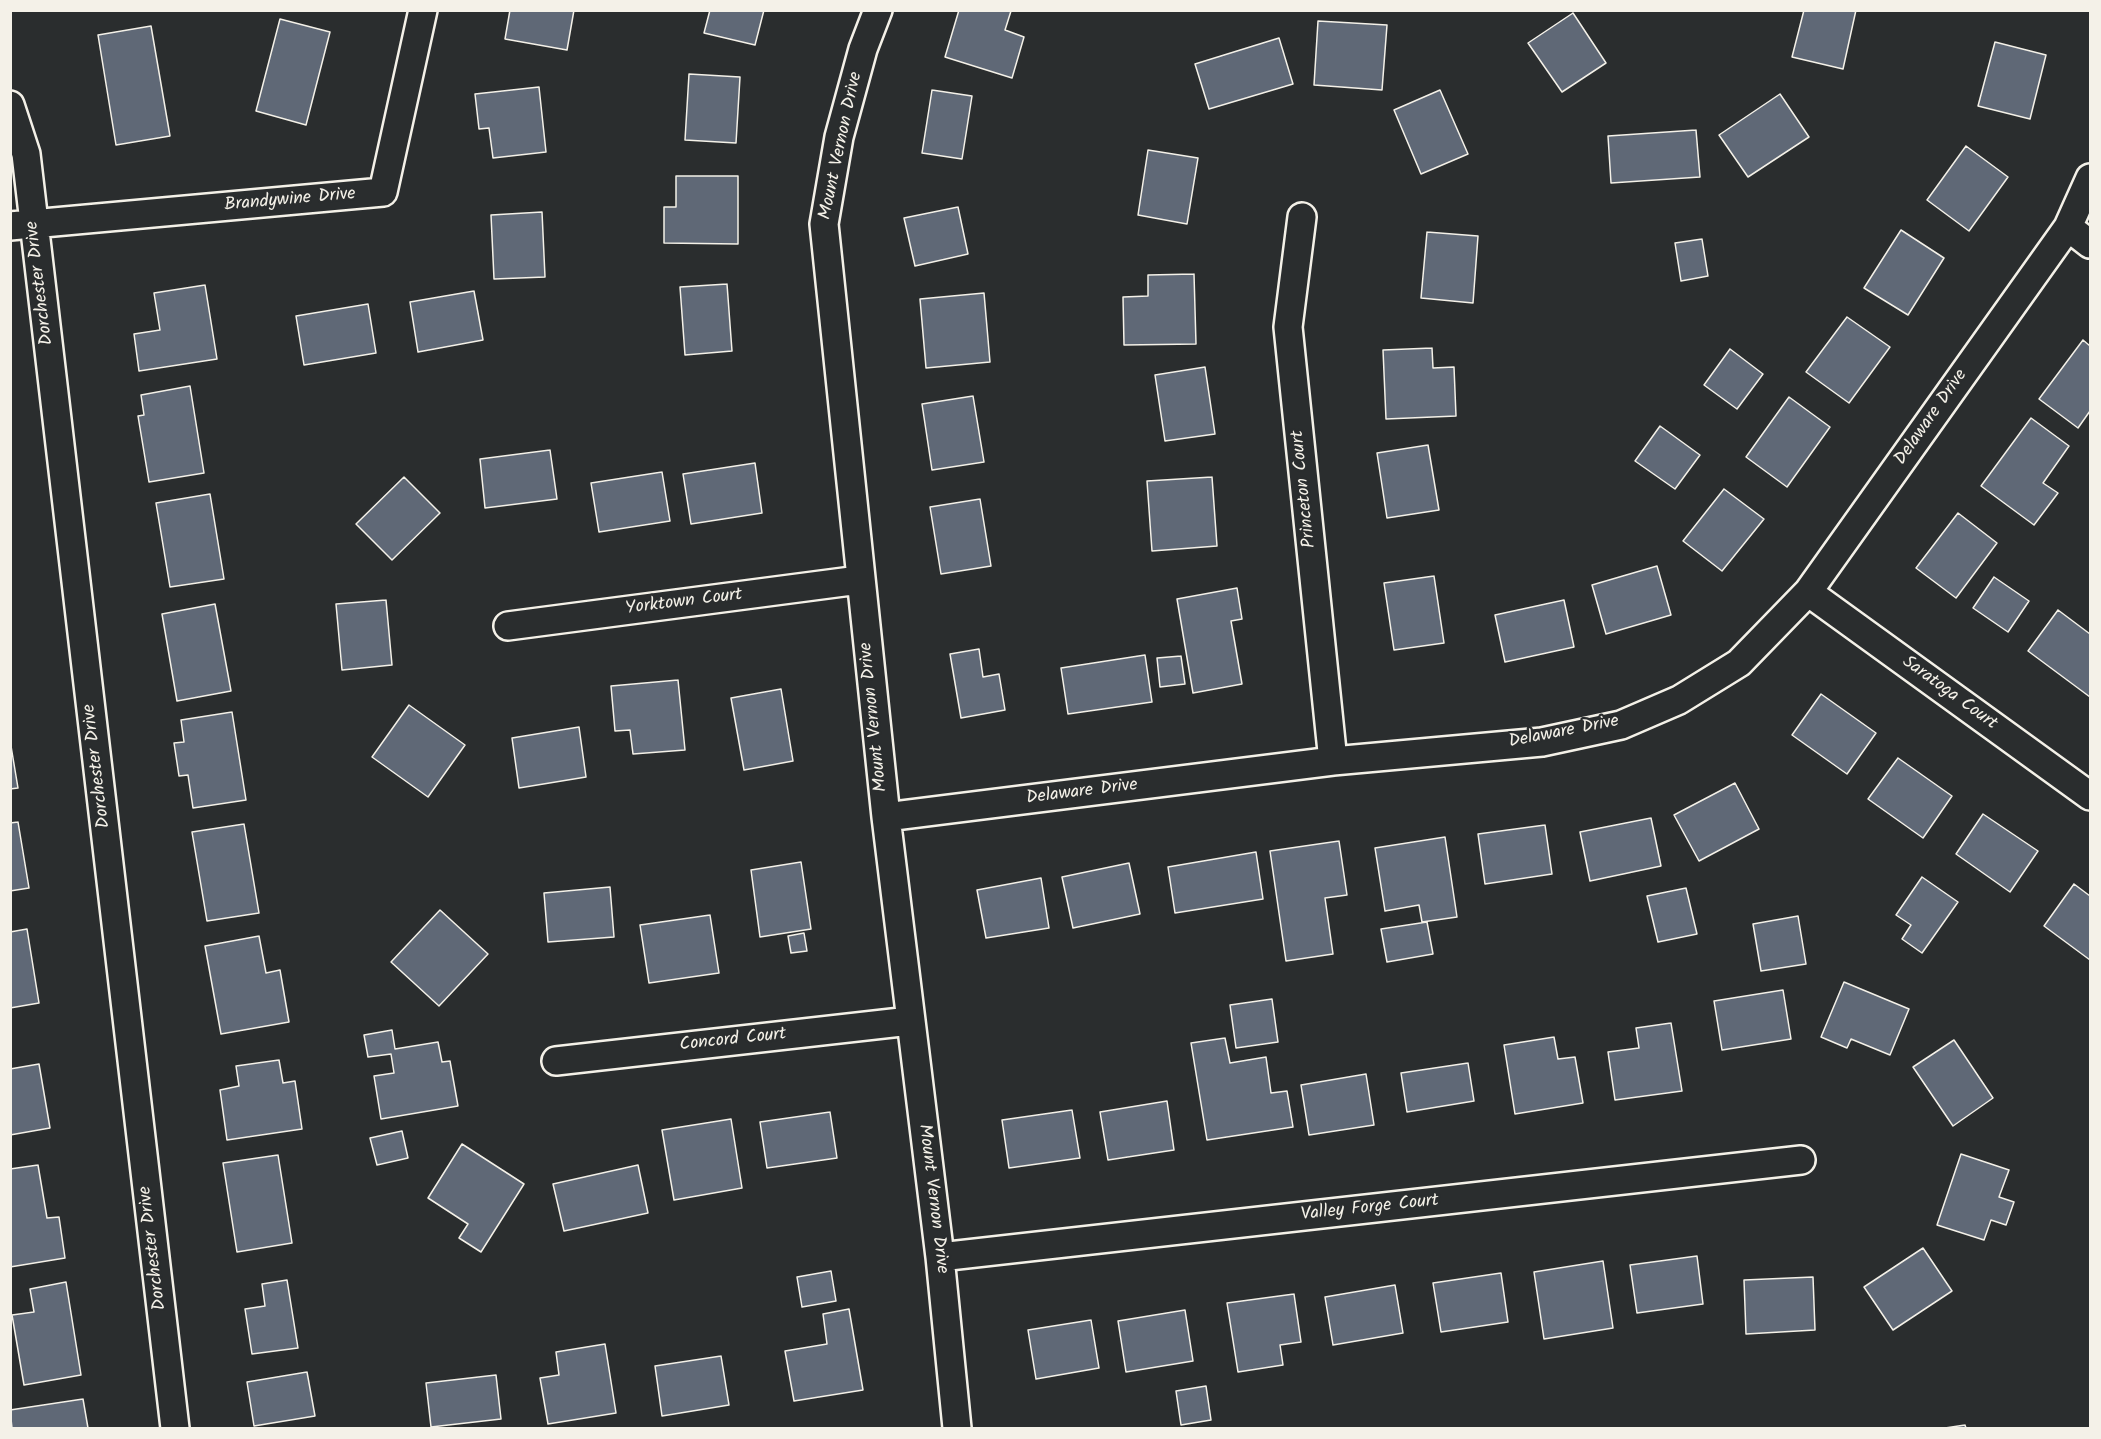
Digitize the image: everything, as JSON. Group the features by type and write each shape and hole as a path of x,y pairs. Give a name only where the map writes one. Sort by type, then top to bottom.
{"street":[{"name":"Brandywine Drive","path":"22,225 383,192 423,10"},
{"name":"Mount Vernon Drive","path":"878,10 863,49 840,136 824,224 886,818 940,1257 957,1428"},
{"name":"Dorchester Drive","path":"10,105 27,153 22,225 175,1428"},
{"name":"Delaware Drive","path":"886,818 1333,761 1542,742 1621,724 1679,700 1739,663 1808,592 2068,227 2091,178"},
{"name":"Princeton Court","path":"1302,217 1288,327 1333,761"},
{"path":"2068,227 2091,244"},
{"name":"Yorktown Court","path":"508,626 860,580"},
{"name":"Saratoga Court","path":"1808,592 2091,796"},
{"name":"Concord Court","path":"556,1061 910,1021"},
{"name":"Valley Forge Court","path":"940,1257 1801,1160"}],"building":[{"path":"510,10 574,10 567,50 505,39"},
{"path":"710,10 764,10 755,45 704,33"},
{"path":"959,10 1011,11 1005,30 1024,37 1012,78 945,57"},
{"path":"1804,10 1856,10 1843,69 1792,57"},
{"path":"1573,13 1606,63 1562,92 1528,43"},
{"path":"280,19 330,32 306,125 256,111"},
{"path":"1318,21 1387,25 1382,90 1314,85"},
{"path":"151,26 170,136 116,145 98,35"},
{"path":"1279,38 1293,84 1209,109 1195,64"},
{"path":"1995,42 2046,55 2030,119 1978,106"},
{"path":"689,74 740,77 736,143 685,140"},
{"path":"539,87 546,152 493,158 489,128 479,129 475,94"},
{"path":"932,90 972,96 962,159 922,153"},
{"path":"1440,90 1468,154 1421,174 1394,110"},
{"path":"1780,94 1809,137 1748,177 1719,135"},
{"path":"1696,130 1700,177 1611,183 1608,136"},
{"path":"1966,146 2008,177 1969,231 1927,200"},
{"path":"1148,150 1198,158 1187,224 1138,215"},
{"path":"676,176 738,176 738,244 664,243 664,207 676,207"},
{"path":"958,207 968,254 915,266 904,218"},
{"path":"542,212 545,277 494,279 491,215"},
{"path":"1901,230 1944,258 1908,315 1864,288"},
{"path":"1427,232 1478,236 1473,303 1421,298"},
{"path":"1702,239 1708,276 1681,281 1675,243"},
{"path":"1194,274 1196,344 1124,345 1123,297 1148,296 1148,275"},
{"path":"727,284 732,351 685,355 680,287"},
{"path":"205,285 217,359 139,371 134,334 160,330 154,293"},
{"path":"474,291 483,340 418,352 410,302"},
{"path":"984,293 990,362 926,368 920,299"},
{"path":"368,304 376,353 304,365 296,316"},
{"path":"1847,317 1890,347 1849,403 1806,372"},
{"path":"2083,340 2090,346 2090,411 2078,428 2039,399"},
{"path":"1432,348 1433,368 1454,367 1456,416 1386,419 1383,350"},
{"path":"1730,349 1763,374 1737,409 1704,385"},
{"path":"1205,367 1215,434 1165,441 1155,375"},
{"path":"190,386 204,473 149,482 138,416 144,415 141,395"},
{"path":"973,396 984,462 932,470 922,404"},
{"path":"1789,397 1830,427 1787,487 1746,457"},
{"path":"2031,418 2069,446 2043,483 2058,493 2034,525 1981,486"},
{"path":"1660,426 1700,455 1675,489 1635,461"},
{"path":"1428,445 1439,510 1387,518 1377,453"},
{"path":"550,450 557,499 485,508 480,459"},
{"path":"755,463 762,513 691,524 683,474"},
{"path":"662,472 670,521 599,532 591,483"},
{"path":"404,477 440,513 392,560 356,524"},
{"path":"1212,477 1217,546 1152,551 1147,481"},
{"path":"1724,489 1764,519 1722,571 1683,541"},
{"path":"210,494 224,579 170,587 156,503"},
{"path":"980,499 991,566 941,574 930,507"},
{"path":"1958,513 1997,543 1956,598 1916,568"},
{"path":"1657,566 1671,615 1606,634 1592,585"},
{"path":"1434,576 1444,643 1394,650 1384,583"},
{"path":"1994,577 2029,601 2008,632 1973,608"},
{"path":"1237,588 1242,619 1231,621 1242,684 1193,693 1177,599"},
{"path":"386,600 392,665 342,670 336,604"},
{"path":"1564,600 1574,647 1505,662 1495,615"},
{"path":"215,604 231,691 177,701 162,614"},
{"path":"2058,610 2090,634 2090,697 2028,651"},
{"path":"979,649 983,677 999,674 1005,710 961,718 950,654"},
{"path":"1145,655 1152,702 1068,714 1061,668"},
{"path":"1181,656 1185,684 1160,687 1157,658"},
{"path":"678,680 685,750 633,754 630,730 615,731 611,686"},
{"path":"781,689 793,761 744,770 731,698"},
{"path":"1821,694 1876,733 1847,774 1792,735"},
{"path":"409,705 465,745 428,797 372,757"},
{"path":"232,712 246,800 193,808 188,775 179,776 174,743 184,742 181,720"},
{"path":"579,727 586,777 519,788 512,738"},
{"path":"10,740 18,788 10,789"},
{"path":"1898,758 1952,796 1923,838 1868,799"},
{"path":"1735,783 1759,829 1699,861 1674,815"},
{"path":"1983,814 2038,851 2010,892 1956,854"},
{"path":"1651,818 1661,866 1590,881 1580,832"},
{"path":"18,822 29,888 10,891 10,823"},
{"path":"244,824 259,913 207,921 192,832"},
{"path":"1545,825 1552,874 1485,884 1478,834"},
{"path":"1445,837 1457,917 1422,922 1419,905 1385,911 1375,848"},
{"path":"1339,841 1347,895 1325,898 1333,954 1286,961 1270,851"},
{"path":"1256,852 1263,899 1175,913 1168,867"},
{"path":"801,862 811,929 760,937 751,870"},
{"path":"1129,863 1140,914 1073,928 1062,877"},
{"path":"1922,877 1958,902 1922,953 1902,939 1911,925 1896,915"},
{"path":"1041,878 1049,928 986,938 977,890"},
{"path":"2074,884 2090,896 2090,960 2044,926"},
{"path":"610,887 614,937 548,942 544,893"},
{"path":"1686,888 1697,934 1658,942 1647,896"},
{"path":"440,910 488,954 439,1006 391,962"},
{"path":"710,915 719,973 649,983 640,925"},
{"path":"1798,916 1806,964 1761,971 1753,924"},
{"path":"1427,922 1433,954 1387,962 1381,929"},
{"path":"27,929 39,1003 10,1008 10,932"},
{"path":"804,933 807,951 791,953 788,936"},
{"path":"259,936 266,973 280,970 289,1022 221,1034 205,946"},
{"path":"1844,982 1909,1009 1890,1055 1851,1039 1847,1048 1821,1037"},
{"path":"1783,990 1791,1039 1722,1050 1714,1001"},
{"path":"1272,999 1278,1042 1236,1048 1230,1005"},
{"path":"1671,1023 1682,1091 1615,1100 1608,1052 1639,1048 1636,1028"},
{"path":"392,1030 395,1049 438,1042 442,1062 450,1061 458,1106 381,1119 374,1076 394,1073 391,1054 368,1057 364,1035"},
{"path":"1554,1037 1558,1059 1575,1057 1583,1103 1515,1114 1504,1045"},
{"path":"1225,1038 1230,1063 1266,1057 1271,1093 1287,1091 1293,1127 1207,1140 1191,1043"},
{"path":"1954,1040 1993,1098 1953,1126 1913,1067"},
{"path":"279,1060 283,1083 295,1081 302,1129 227,1140 220,1090 239,1086 236,1066"},
{"path":"1468,1063 1474,1101 1407,1112 1401,1073"},
{"path":"39,1064 50,1128 10,1135 10,1069"},
{"path":"1366,1074 1374,1125 1309,1135 1301,1085"},
{"path":"1167,1101 1174,1150 1108,1160 1100,1112"},
{"path":"1072,1110 1080,1158 1009,1168 1002,1120"},
{"path":"830,1112 837,1158 767,1168 760,1122"},
{"path":"731,1119 742,1188 674,1200 662,1130"},
{"path":"402,1131 408,1158 377,1165 370,1138"},
{"path":"462,1144 524,1184 481,1252 459,1238 468,1224 428,1198"},
{"path":"1961,1154 2009,1170 1999,1197 2014,1202 2006,1225 1991,1220 1984,1240 1937,1225"},
{"path":"278,1155 292,1243 237,1252 223,1163"},
{"path":"38,1165 47,1218 59,1217 65,1258 10,1267 10,1169"},
{"path":"638,1165 648,1213 564,1231 553,1184"},
{"path":"1923,1248 1952,1291 1893,1330 1864,1287"},
{"path":"1697,1256 1703,1304 1637,1313 1630,1265"},
{"path":"1603,1261 1613,1328 1544,1339 1534,1272"},
{"path":"831,1271 836,1301 802,1307 797,1277"},
{"path":"1501,1273 1508,1322 1441,1332 1433,1283"},
{"path":"1813,1277 1815,1330 1746,1334 1744,1280"},
{"path":"287,1280 298,1348 252,1354 245,1309 265,1306 262,1284"},
{"path":"66,1282 81,1375 24,1385 12,1315 34,1312 30,1289"},
{"path":"1395,1285 1403,1333 1333,1345 1325,1297"},
{"path":"1294,1294 1301,1342 1280,1345 1283,1365 1238,1372 1227,1303"},
{"path":"849,1309 863,1390 794,1401 785,1351 827,1344 823,1314"},
{"path":"1185,1310 1193,1361 1126,1372 1118,1321"},
{"path":"1091,1320 1099,1368 1036,1379 1028,1330"},
{"path":"605,1344 616,1413 548,1424 540,1378 559,1375 556,1352"},
{"path":"721,1356 729,1405 662,1416 655,1366"},
{"path":"307,1372 315,1416 254,1426 247,1382"},
{"path":"496,1375 501,1419 431,1427 426,1383"},
{"path":"1206,1386 1211,1420 1181,1425 1176,1391"},
{"path":"83,1399 88,1428 12,1428 10,1410"},
{"path":"1965,1425 1966,1428 1945,1428"}]}
